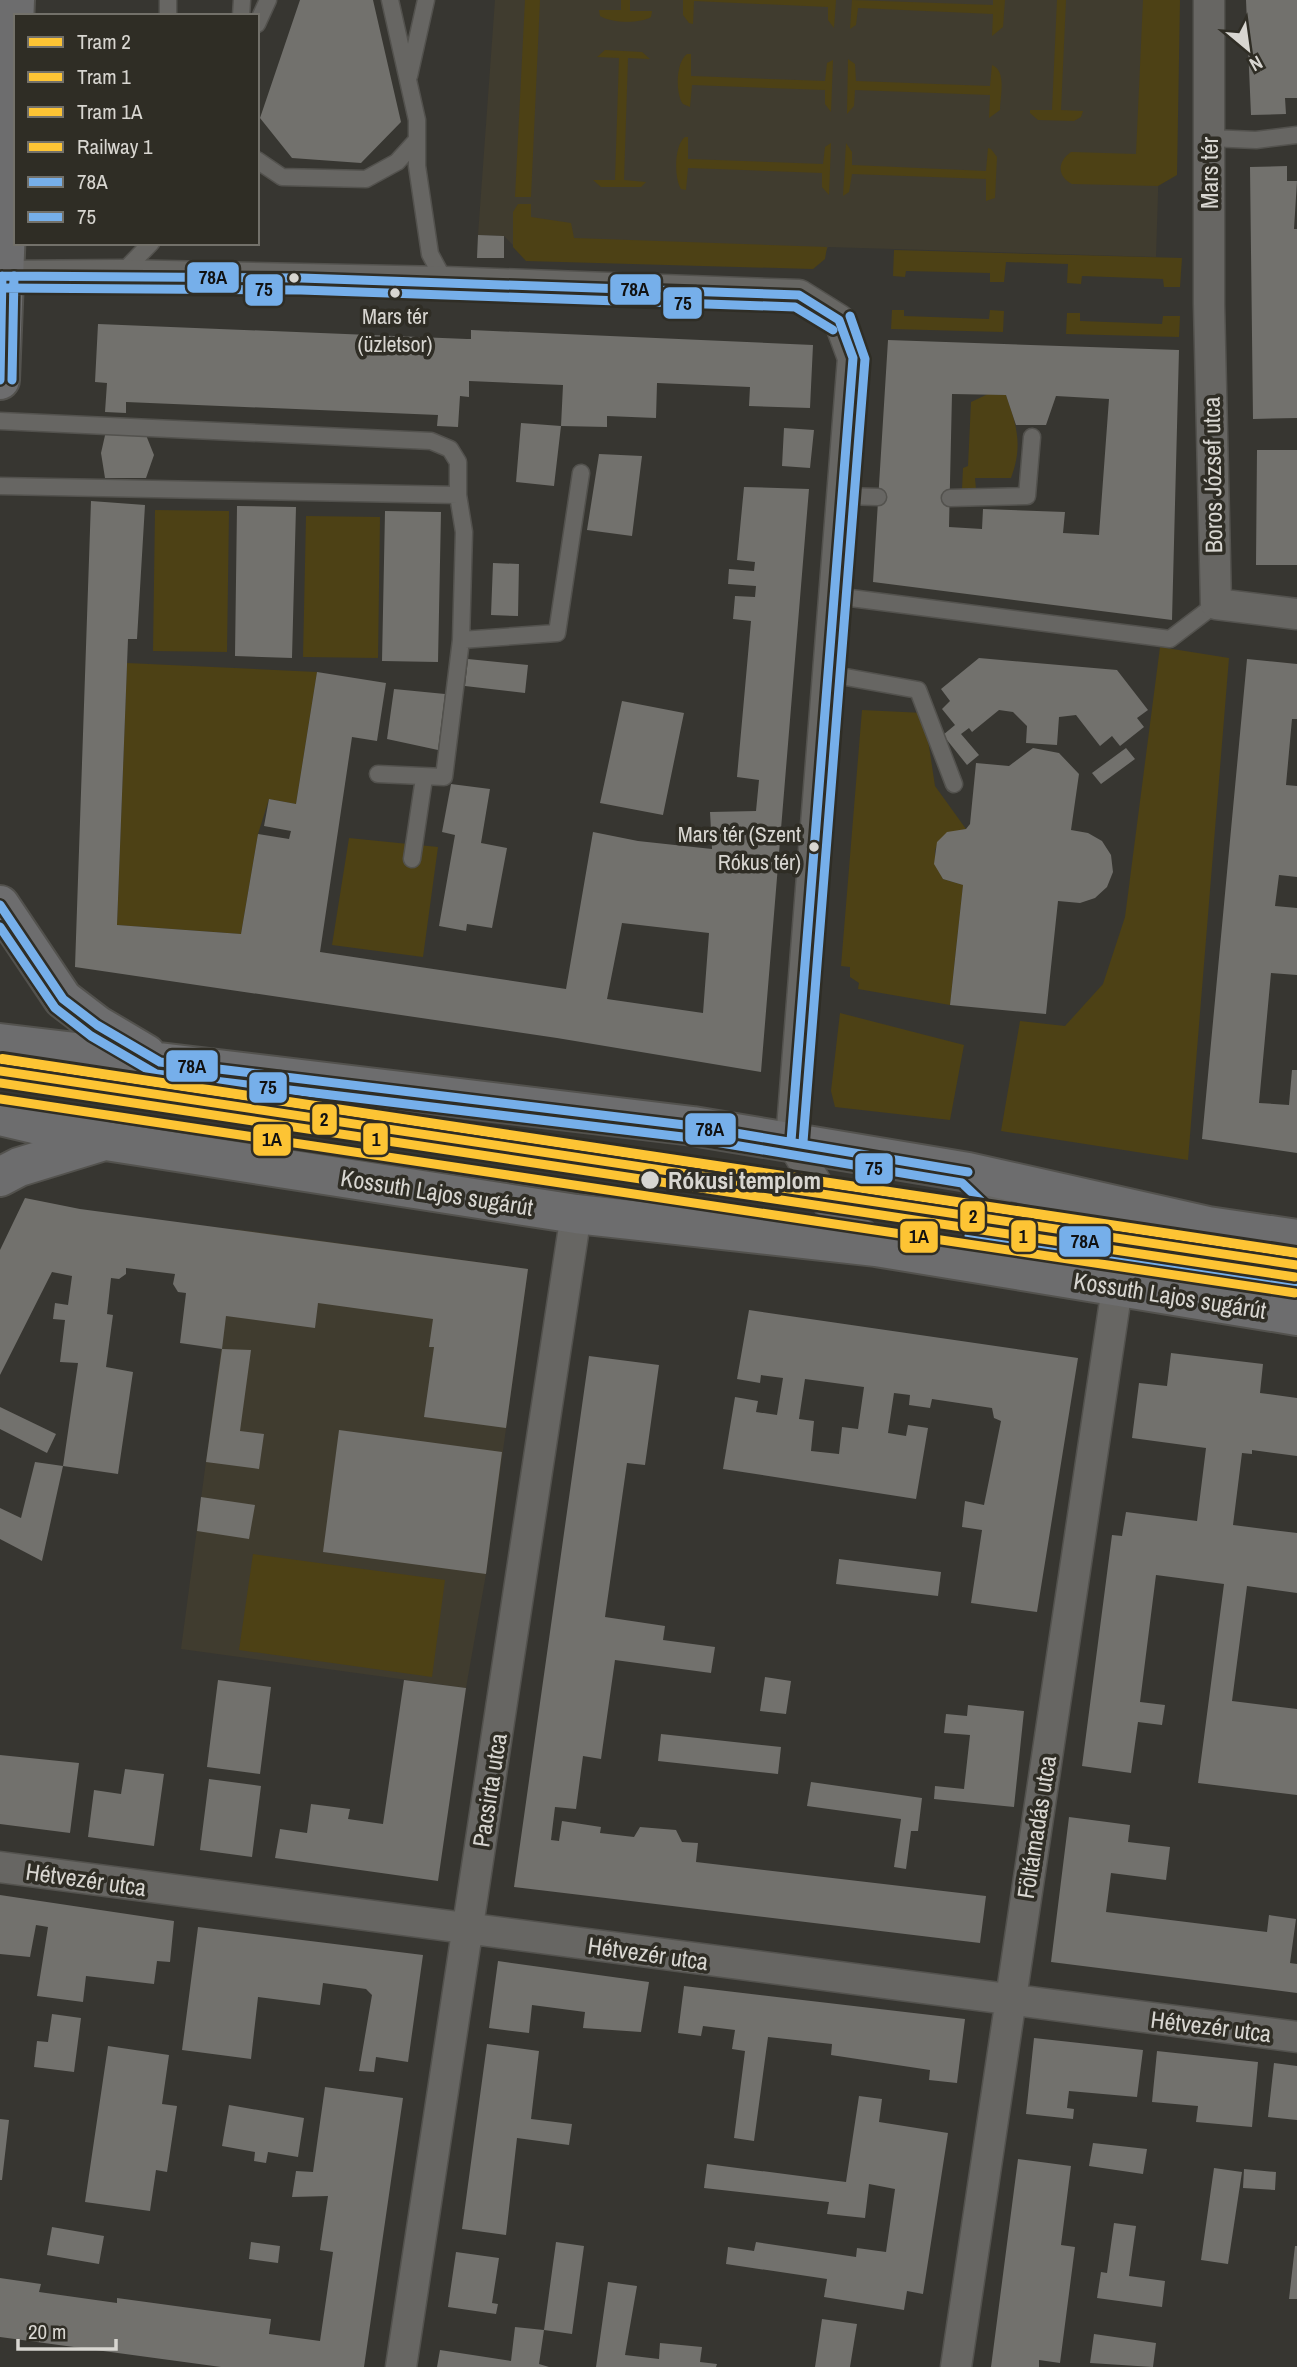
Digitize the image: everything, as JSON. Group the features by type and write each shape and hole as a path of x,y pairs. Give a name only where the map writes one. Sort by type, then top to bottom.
{"main road":[{"path":"0,380 1,276 14,20"},
{"path":"0,905 63,999 97,1025 160,1062"},
{"path":"0,1043 692,1126 791,1141 968,1172 1208,1226 1297,1240"},
{"name":"Kossuth Lajos sugárút","path":"0,1116 106,1140 576,1214 876,1248 1297,1316"},
{"path":"0,1177 19,1167 106,1140"}],"street":[{"name":"Mars tér","path":"1209,0 1209,345"},
{"path":"1,276 120,275 444,282 799,295 839,320 853,358 791,1141 828,1203 876,1248"},
{"name":"Boros József utca","path":"1209,345 1216,604"},
{"path":"1216,604 1297,614"},
{"name":"Pacsirta utca","path":"401,2367 576,1214"},
{"name":"Föltámadás utca","path":"956,2367 1117,1288"},
{"name":"Hétvezér utca","path":"0,1867 1297,2037"}],"lane":[{"path":"259,20 268,0"},
{"path":"390,0 417,120 417,166 430,254 444,282"},
{"path":"408,80 426,0"},
{"path":"1209,138 1256,141 1297,135"},
{"path":"259,161 282,177 366,179 397,162 417,140"},
{"path":"120,275 149,245"},
{"path":"0,421 431,441 450,449 458,462 458,495 464,532 461,640 444,777 378,774"},
{"path":"950,498 1027,496 1032,437"},
{"path":"461,640 557,633 581,472"},
{"path":"0,486 458,495"},
{"path":"843,496 878,497"},
{"path":"834,608 1170,639 1216,604"},
{"path":"829,674 918,690 954,784"},
{"path":"412,859 424,778"},
{"name":"Kossuth Lajos sugárút","path":"0,1078 1297,1273"},
{"path":"968,1172 1032,1233"}],"shaded area":[{"path":"495,0 1164,0 1156,257 828,247 824,256 513,245 504,236 478,235"},
{"path":"525,0 540,0 531,197 515,197"},
{"path":"621,0 630,0 630,11 652,11 651,17 625,22 600,16 599,10 621,10"},
{"path":"683,0 836,0 834,28 828,20 828,7 694,1 693,24 683,15"},
{"path":"852,0 993,5 993,0 1005,0 1003,27 992,36 993,14 858,8 856,25 850,29"},
{"path":"1057,0 1066,0 1061,110 1083,111 1081,117 1074,121 1038,120 1030,113 1030,110 1052,110"},
{"path":"1143,0 1180,0 1177,175 1158,186 1072,184 1061,173 1061,164 1071,152 1136,154"},
{"path":"605,50 642,52 650,59 628,58 624,180 646,182 641,187 601,187 593,180 615,180 619,58 597,57"},
{"path":"687,54 691,54 691,76 825,81 827,63 833,60 831,112 825,104 825,90 692,85 690,107 680,99 678,85 679,70"},
{"path":"848,59 855,64 856,81 990,86 992,65 997,68 1001,78 1000,110 989,118 990,95 855,90 854,106 847,114"},
{"path":"688,137 688,159 823,164 825,147 831,143 829,195 822,187 822,173 688,168 686,190 681,189 676,162 681,141"},
{"path":"846,143 852,152 852,165 986,171 988,148 991,149 997,157 995,198 986,201 986,179 852,174 849,192 843,196"},
{"path":"518,204 531,204 531,217 571,223 574,238 827,247 825,259 813,269 526,261 513,247 513,212"},
{"path":"894,250 1182,258 1180,287 1164,287 1163,279 1082,276 1081,284 1067,283 1068,264 1006,262 1004,282 990,282 990,273 906,271 905,277 893,276"},
{"path":"892,310 904,310 904,316 989,319 990,310 1004,311 1003,332 891,329"},
{"path":"1067,313 1080,313 1080,321 1162,324 1163,316 1180,316 1179,337 1066,334"},
{"path":"988,394 1006,395 1017,436 1015,467 1011,478 975,478 976,489 962,489 963,468 968,466 971,402"},
{"path":"155,510 229,511 227,652 153,651"},
{"path":"306,516 380,517 378,658 303,657"},
{"path":"1160,647 1229,658 1188,1160 1001,1131 1020,1021 1065,1026 1103,984 1125,917"},
{"path":"127,663 317,672 296,804 269,799 258,834 241,934 117,925"},
{"path":"862,710 924,713 935,786 966,829 947,835 937,845 935,852 935,860 943,879 963,885 950,1005 858,989 859,983 850,977 850,967 841,966"},
{"path":"349,838 438,847 423,957 332,945"},
{"path":"840,1013 964,1045 950,1120 835,1107 831,1091"},
{"path":"237,1229 528,1269 486,1574 466,1688 181,1649"},
{"path":"253,1554 445,1580 432,1677 239,1650"}],"building":[{"path":"300,0 373,0 401,122 361,163 292,158 260,118"},
{"path":"1246,0 1297,0 1297,98 1285,98 1286,114 1251,115"},
{"path":"1287,166 1287,181 1297,181 1294,229 1297,229 1297,418 1253,419 1250,167"},
{"path":"478,235 504,236 504,258 477,258"},
{"path":"98,324 467,339 471,339 471,330 813,345 810,408 749,406 750,387 657,383 656,418 607,416 607,427 561,426 563,385 469,381 469,397 460,396 458,427 437,426 438,415 126,402 126,413 105,412 107,383 95,382"},
{"path":"888,340 1179,350 1172,620 873,582","holes":["952,394 1006,395 1016,425 1046,425 1056,396 1109,399 1099,535 1063,533 1065,512 983,509 982,529 949,527"]},
{"path":"521,423 561,426 554,486 516,482"},
{"path":"784,428 814,430 810,468 782,466"},
{"path":"106,431 146,435 154,455 146,478 105,478 101,453"},
{"path":"1257,450 1297,450 1297,565 1256,565"},
{"path":"599,454 642,456 632,536 587,530"},
{"path":"744,487 809,489 761,1072 557,1038 75,967 91,501 145,505 137,639 128,639 117,925 241,934 258,834 289,839 291,831 264,826 269,799 296,804 317,672 386,683 377,741 352,737 320,952 566,989 593,832 638,841 712,849 710,812 756,811 759,780 737,777 751,621 733,619 735,596 755,597 756,586 728,584 729,569 754,571 755,562 737,560","holes":["622,923 709,933 703,1013 607,999"]},
{"path":"237,506 296,507 292,658 235,656"},
{"path":"385,511 441,512 438,662 382,661"},
{"path":"493,563 519,564 518,616 491,615"},
{"path":"979,658 1117,670 1148,710 1137,718 1144,727 1120,746 1112,736 1100,746 1076,715 1059,717 1057,745 1026,743 1027,726 1013,712 999,710 972,732 969,728 961,734 979,755 967,765 943,735 955,725 942,709 950,701 941,689"},
{"path":"468,659 528,665 525,693 465,686"},
{"path":"1247,659 1297,664 1297,719 1292,719 1286,785 1297,786 1297,877 1279,875 1275,906 1297,908 1297,975 1271,973 1259,1103 1289,1105 1292,1070 1297,1070 1297,1153 1202,1139"},
{"path":"394,689 445,694 438,750 387,739"},
{"path":"622,701 684,713 663,815 600,803"},
{"path":"1033,748 1059,753 1079,774 1071,830 1088,833 1102,841 1111,855 1113,872 1107,887 1095,898 1080,903 1058,901 1046,1014 950,1005 963,885 943,879 934,864 937,842 947,832 966,829 970,824 976,763 1009,766"},
{"path":"1126,748 1135,759 1101,784 1092,773"},
{"path":"451,784 490,789 481,843 507,848 492,928 467,924 466,931 439,926 455,835 442,832"},
{"path":"25,1198 80,1209 528,1269 506,1428 424,1417 434,1347 429,1347 433,1319 318,1303 315,1328 226,1316 222,1349 180,1343 186,1293 178,1292 173,1284 175,1274 126,1268 126,1274 119,1279 111,1278 107,1314 113,1315 106,1367 133,1372 118,1474 63,1466 78,1363 60,1362 65,1320 53,1319 55,1303 68,1305 72,1276 52,1272 0,1375 0,1250"},
{"path":"749,1310 1078,1358 1037,1612 971,1603 982,1530 962,1527 965,1501 984,1505 1001,1421 994,1418 992,1408 932,1399 930,1408 909,1405 910,1395 894,1393 888,1433 906,1436 908,1425 928,1428 916,1499 723,1469 735,1397 758,1401 756,1412 777,1415 783,1378 761,1375 760,1383 737,1379","holes":["805,1379 864,1387 858,1429 842,1427 839,1454 811,1451 814,1421 799,1419"]},
{"path":"222,1349 251,1350 240,1431 264,1434 259,1469 206,1462"},
{"path":"1171,1353 1263,1364 1260,1393 1297,1398 1297,1456 1252,1450 1252,1454 1242,1453 1233,1525 1297,1533 1297,1593 1247,1586 1232,1701 1297,1709 1297,1795 1198,1783 1224,1584 1156,1575 1140,1702 1165,1705 1162,1725 1138,1722 1131,1773 1082,1766 1112,1535 1122,1536 1126,1512 1197,1521 1206,1448 1132,1438 1139,1383 1167,1386"},
{"path":"589,1356 659,1365 645,1465 627,1463 605,1617 665,1626 663,1640 715,1647 711,1673 615,1660 601,1759 583,1756 576,1809 555,1807 551,1840 559,1841 562,1821 601,1827 600,1833 634,1837 640,1827 676,1830 682,1842 698,1843 696,1862 986,1896 980,1943 514,1887"},
{"path":"0,1407 56,1434 47,1453 0,1429"},
{"path":"339,1430 502,1452 486,1574 323,1552"},
{"path":"35,1462 63,1466 42,1561 0,1539 0,1508 21,1518"},
{"path":"201,1497 255,1505 249,1539 197,1531"},
{"path":"839,1559 941,1572 938,1596 836,1584"},
{"path":"765,1677 791,1681 786,1714 760,1711"},
{"path":"218,1680 271,1687 260,1774 207,1767"},
{"path":"404,1680 466,1688 438,1881 275,1858 280,1829 307,1833 311,1804 350,1809 348,1819 383,1824"},
{"path":"968,1705 1024,1711 1014,1807 934,1799 935,1786 964,1789 970,1735 944,1733 946,1714 967,1716"},
{"path":"661,1734 781,1747 778,1774 658,1761"},
{"path":"0,1755 79,1763 70,1833 0,1824"},
{"path":"125,1769 164,1774 154,1846 88,1837 94,1790 121,1794"},
{"path":"209,1779 261,1786 252,1857 200,1850"},
{"path":"811,1782 922,1798 918,1831 911,1831 906,1869 894,1867 901,1819 807,1806"},
{"path":"1069,1817 1130,1825 1128,1842 1170,1847 1166,1880 1111,1873 1106,1912 1267,1932 1269,1915 1296,1919 1290,1963 1297,1964 1297,1993 1051,1962"},
{"path":"0,1895 174,1921 170,1962 157,1961 154,1984 86,1976 83,2002 37,1996 48,1927 36,1925 30,1957 0,1954"},
{"path":"198,1927 423,1955 408,2062 376,2057 374,2072 359,2071 372,1995 366,1989 323,1983 320,2005 258,1997 251,2059 182,2050"},
{"path":"498,1961 649,1982 641,2032 583,2028 585,2012 532,2005 529,2033 489,2028"},
{"path":"684,1986 965,2019 957,2083 929,2080 930,2070 831,2055 832,2044 768,2037 754,2141 734,2138 745,2051 732,2049 735,2030 703,2026 701,2036 678,2033"},
{"path":"52,2014 81,2018 74,2072 34,2067 37,2041 48,2042"},
{"path":"1034,2038 1143,2050 1137,2097 1069,2091 1067,2108 1074,2109 1073,2119 1026,2114"},
{"path":"487,2044 539,2051 531,2119 572,2124 569,2145 517,2138 506,2235 462,2229"},
{"path":"108,2046 169,2055 162,2104 177,2106 167,2172 156,2170 150,2211 85,2202"},
{"path":"1157,2051 1258,2062 1252,2127 1196,2122 1198,2106 1152,2102"},
{"path":"1274,2063 1297,2066 1297,2120 1268,2117"},
{"path":"325,2087 403,2098 364,2367 221,2367 0,2337 0,2278 41,2284 39,2292 117,2303 117,2298 271,2319 269,2334 320,2341 333,2252 320,2250 328,2196 292,2197 296,2171 313,2172"},
{"path":"859,2096 882,2099 879,2122 948,2133 923,2294 907,2291 904,2310 824,2297 827,2279 726,2264 728,2247 754,2251 756,2242 856,2257 857,2248 886,2252 895,2189 869,2184 865,2218 827,2214 829,2202 704,2188 707,2164 846,2182"},
{"path":"229,2105 304,2118 298,2157 268,2152 266,2163 254,2161 255,2152 222,2146"},
{"path":"0,2119 9,2120 2,2180 0,2180"},
{"path":"1093,2143 1147,2149 1143,2174 1089,2166"},
{"path":"1018,2159 1071,2166 1061,2245 1075,2247 1060,2363 1039,2360 1039,2367 991,2367"},
{"path":"1214,2168 1242,2172 1228,2264 1201,2260"},
{"path":"1244,2169 1276,2172 1275,2190 1243,2188"},
{"path":"1114,2223 1136,2226 1129,2276 1165,2281 1162,2307 1097,2298 1101,2272 1107,2273"},
{"path":"52,2227 104,2236 99,2264 47,2255"},
{"path":"251,2242 280,2246 278,2263 249,2259"},
{"path":"556,2242 584,2246 572,2334 544,2330"},
{"path":"1295,2246 1297,2299 1289,2299"},
{"path":"456,2252 499,2258 492,2303 498,2304 496,2314 448,2307"},
{"path":"608,2282 637,2286 625,2355 659,2359 660,2343 702,2347 700,2362 717,2364 716,2367 596,2367"},
{"path":"822,2319 857,2324 850,2367 815,2367"},
{"path":"515,2327 544,2330 539,2364 549,2367 437,2367 440,2350 511,2361"},
{"path":"1094,2334 1156,2343 1153,2367 1090,2363"}],"tram line":[{"name":"2","path":"0,1071 1297,1265"},
{"name":"1","path":"0,1083 1295,1277"},
{"name":"1A","path":"0,1099 1295,1293"}],"rail line":[{"name":"1","path":"2,1059 1297,1253"}],"transit line":[{"name":"78A","path":"2,276 301,278 799,295 839,320"},
{"name":"78A","path":"0,380 2,276"},
{"name":"75","path":"12,380 14,276"},
{"name":"75","path":"2,288 301,290 795,307 833,330"},
{"name":"75","path":"803,1142 865,359 850,316"},
{"name":"78A","path":"791,1141 853,358 839,320"},
{"name":"78A","path":"0,905 63,999 97,1025 160,1062 693,1126 968,1172"},
{"name":"75","path":"0,927 55,1008 91,1036 156,1074 691,1138 962,1183 1024,1242"},
{"name":"78A","path":"873,1210 1297,1273"},
{"name":"75","path":"969,1236 1295,1285"}],"place":[{"name":"Mars tér (üzletsor)","path":"395,293"},
{"name":"Mars tér (Szent Rókus tér)","path":"814,847"},
{"name":"Rókusi templom","path":"650,1180"}]}
